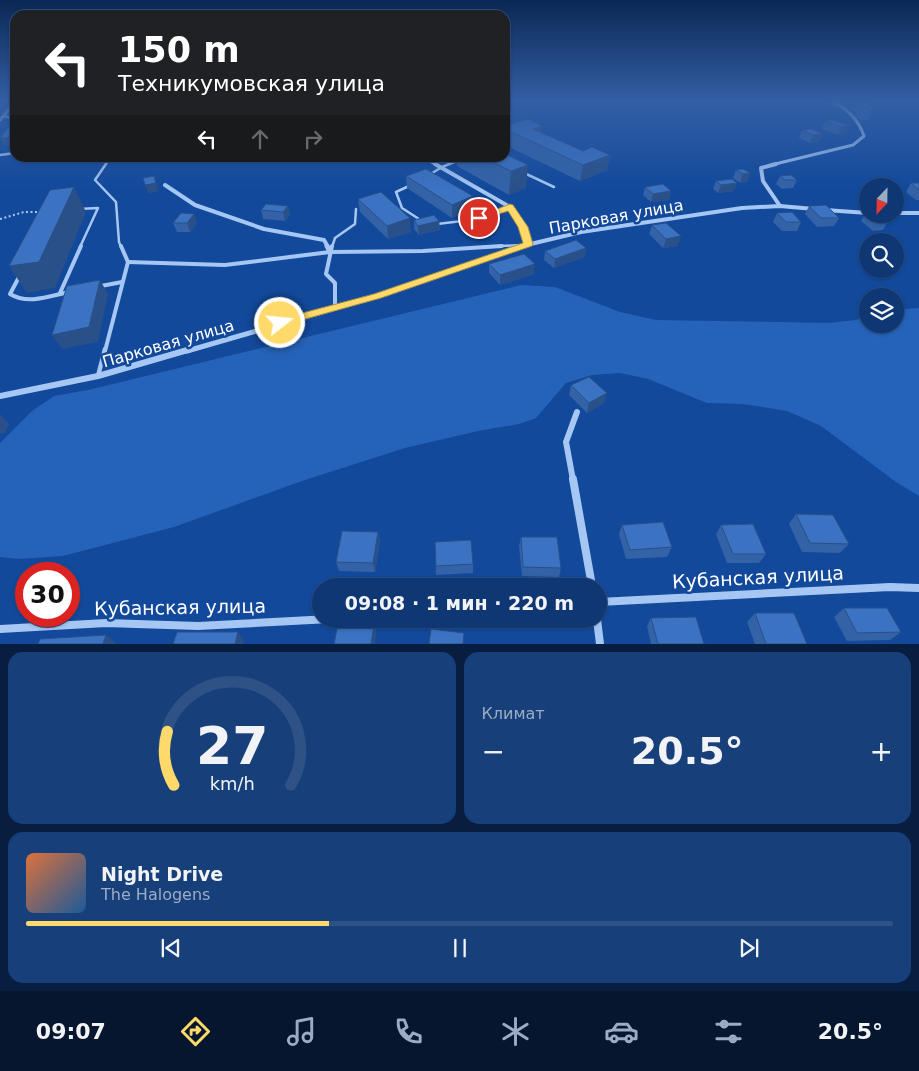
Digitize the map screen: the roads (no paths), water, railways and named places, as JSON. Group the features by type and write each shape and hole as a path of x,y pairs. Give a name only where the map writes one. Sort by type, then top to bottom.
{"street":[{"path":"780,206 763,181 761,168 853,145 864,136 862,130"},
{"path":"432,162 510,207 523,227 528,244"},
{"path":"165,185 195,206 264,229 324,240 330,252"},
{"name":"Парковая улица","path":"0,396 98,376 377,296 528,244 590,231 742,208 780,206 859,212"},
{"path":"904,213 919,214"},
{"path":"577,412 566,442 591,578"},
{"name":"Кубанская улица","path":"607,602 890,587 919,588"},
{"name":"Кубанская улица","path":"0,629 106,623 198,626 312,620"},
{"path":"598,628 600,644"}],"lane":[{"path":"98,376 128,262 118,242 116,202 95,180 107,162"},
{"path":"427,177 442,167 454,162"},
{"path":"519,170 554,187"},
{"path":"412,185 396,192 402,208 424,222"},
{"path":"431,223 458,223 510,207"},
{"path":"60,294 98,208 77,209"},
{"path":"335,307 335,283 326,274 330,252 336,238 355,224 356,209"},
{"path":"128,262 225,265 330,252 423,251 528,244"},
{"path":"24,269 10,294 15,299 26,300 77,290"},
{"path":"94,287 122,282"}]}
